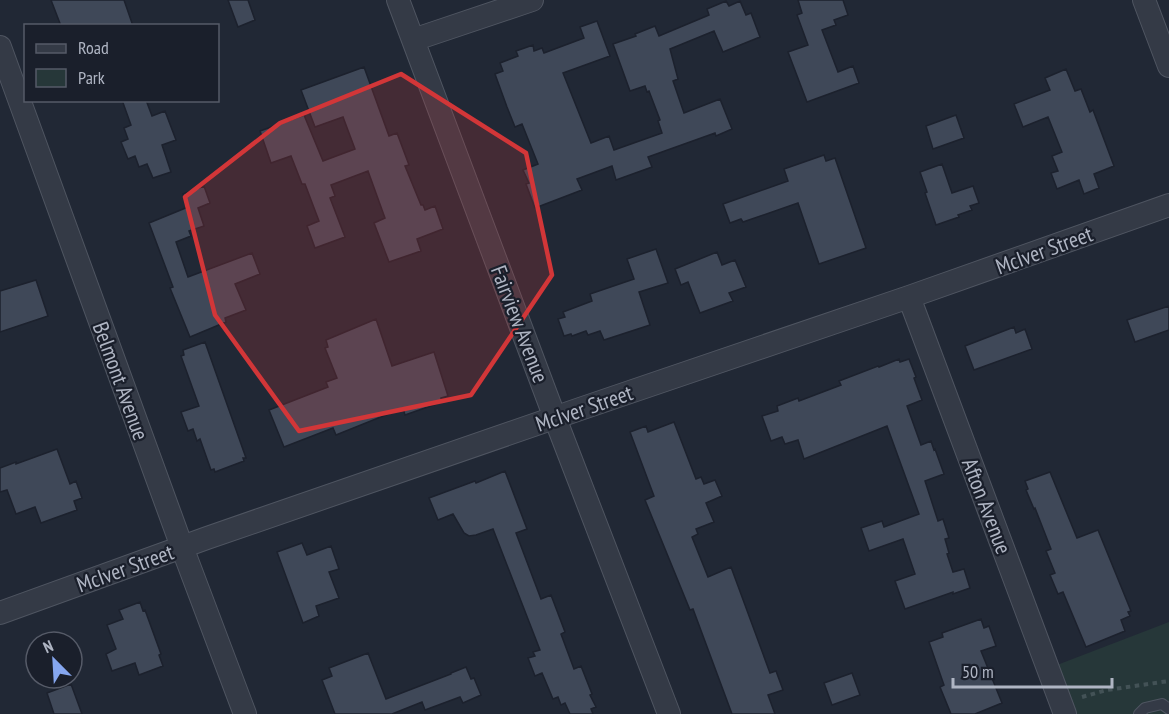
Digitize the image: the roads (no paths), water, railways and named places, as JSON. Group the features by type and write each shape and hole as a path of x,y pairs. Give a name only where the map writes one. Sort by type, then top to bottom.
{"street":[{"name":"Fairview Avenue","path":"398,0 669,714"},
{"path":"413,40 532,0"},
{"path":"1144,0 1169,66"},
{"name":"Belmont Avenue","path":"0,47 182,548 245,714"},
{"name":"McIver Street","path":"0,613 1169,205"},
{"name":"Afton Avenue","path":"909,297 1072,706"}],"lane":[{"path":"1139,714 1145,708 1162,704 1169,709"}]}
